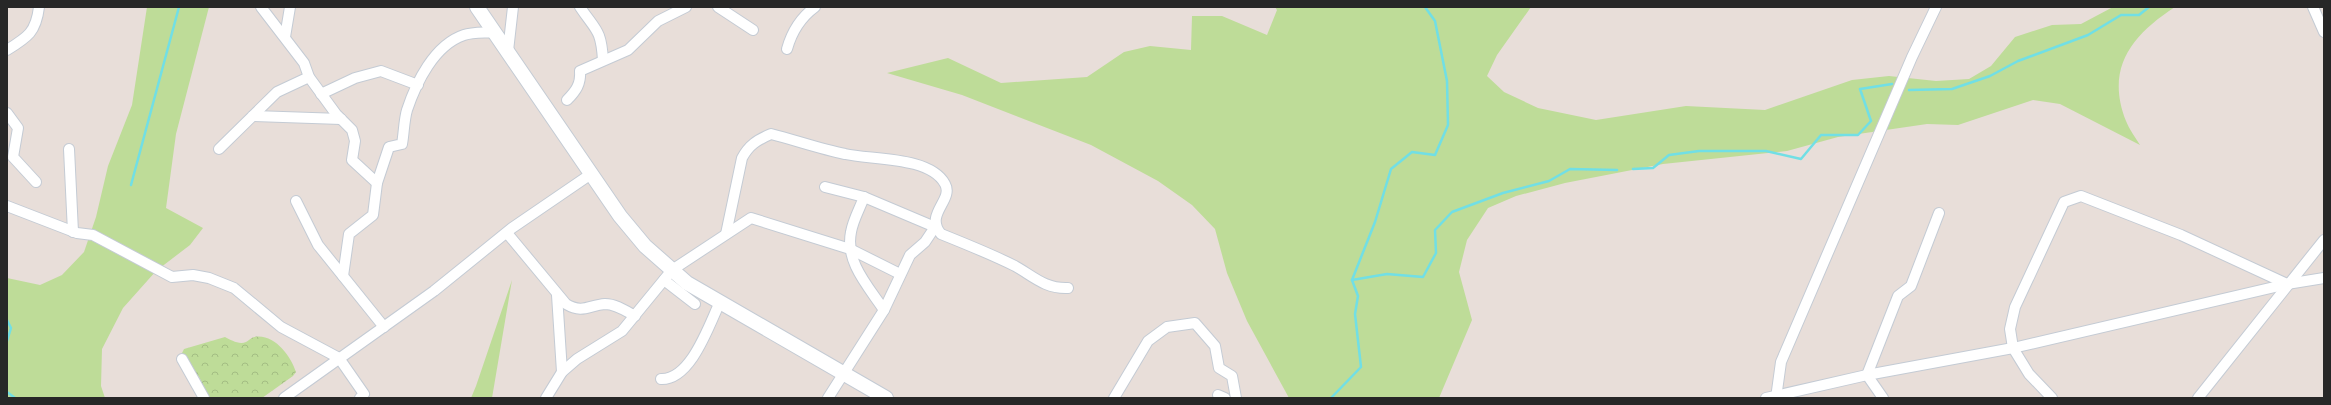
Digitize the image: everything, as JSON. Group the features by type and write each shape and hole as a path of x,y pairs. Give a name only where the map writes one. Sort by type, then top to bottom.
{"street":[{"path":"7,50 23,40 37,24 39,7"},
{"path":"261,7 304,63 309,77 321,94 352,130 355,141 352,160 377,183"},
{"path":"285,37 290,7"},
{"path":"478,7 620,216 646,246 668,275 695,304"},
{"path":"508,51 513,7"},
{"path":"580,7 598,30 602,39 603,60"},
{"path":"567,100 575,92 580,81 580,71 628,50 658,21 686,7"},
{"path":"718,7 753,30"},
{"path":"787,49 791,36 799,22 815,7"},
{"path":"1936,7 1912,57 1781,362 1773,397 1867,375 2013,348 2287,284 2324,278"},
{"path":"2313,7 2324,32"},
{"path":"343,276 349,234 373,215 377,183 389,148 402,144 407,111 425,71 442,49 452,41 464,35 495,32"},
{"path":"321,94 355,78 381,71 418,85"},
{"path":"219,149 277,92 309,77"},
{"path":"7,112 18,128 13,157 36,182"},
{"path":"253,116 341,119"},
{"path":"726,234 742,158 747,148 754,142 771,134 846,155 878,157 921,166 939,176 946,184 947,191 935,220 935,228 925,242 910,255 884,310 828,398"},
{"path":"69,149 73,232"},
{"path":"284,398 434,291 507,233 591,174"},
{"path":"825,187 864,197 935,228 941,234 1016,267 1045,285 1056,289 1068,288"},
{"path":"2052,398 2029,374 2013,348 2010,329 2015,306 2064,202 2081,196 2181,235 2287,284"},
{"path":"864,197 851,232 850,250 856,268 884,310"},
{"path":"296,202 318,245 384,327"},
{"path":"8,208 73,232 93,235 172,277 199,276 234,288 281,327 339,358 364,394 360,398"},
{"path":"1867,375 1898,296 1911,286 1939,213"},
{"path":"546,398 562,372 584,354 622,331 668,275 751,218 850,250 900,274"},
{"path":"507,233 557,295 574,309 588,309 606,304 617,306 635,316"},
{"path":"2198,398 2287,284 2324,240"},
{"path":"668,275 688,283 886,398"},
{"path":"557,295 562,372"},
{"path":"661,380 669,380 687,366 720,302"},
{"path":"1114,398 1148,341 1166,327 1195,323 1215,346 1219,368 1232,376 1236,398"},
{"path":"182,359 204,398"},
{"path":"1867,375 1883,398"}],"green space":[{"path":"147,7 209,7 176,134 166,208 203,228 190,245 156,271 123,308 102,349 101,386 105,398 7,398 7,278 40,285 62,275 84,252 96,217 108,166 132,105"},
{"path":"1275,7 1531,7 1497,55 1487,76 1504,92 1538,108 1596,120 1686,106 1765,110 1852,80 1889,76 1936,81 1969,79 1991,66 2015,37 2052,25 2081,24 2113,7 2175,7 2146,29 2135,41 2126,55 2121,69 2119,85 2120,102 2127,124 2140,145 2060,104 2033,100 1958,125 1927,124 1838,137 1787,151 1663,164 1565,183 1516,196 1488,208 1467,240 1459,272 1472,320 1439,398 1289,398 1247,321 1227,273 1215,229 1192,205 1158,181 1091,145 962,95 887,73 948,58 1001,83 1087,77 1124,52 1150,46 1191,50 1192,16 1222,16 1267,35 1277,10"},
{"path":"512,280 492,398 471,398 476,386"},
{"path":"225,337 241,343 254,337 261,337 275,342 286,353 296,372 293,376 262,398 209,398 199,377 181,355 184,349"}],"waterway":[{"path":"131,185 179,7"},
{"path":"1331,398 1361,367 1355,314 1358,296 1352,280 1375,222 1391,169 1412,152 1435,155 1448,125 1447,81 1435,21 1425,7"},
{"path":"1909,90 1952,89 1990,76 2018,61 2088,35 2121,15 2139,15 2149,7"},
{"path":"1633,169 1653,168 1669,155 1699,151 1766,151 1801,159 1821,135 1858,135 1871,121 1860,89 1892,84"},
{"path":"1352,280 1387,274 1423,277 1436,253 1435,230 1452,212 1503,193 1549,181 1570,169 1617,170"},
{"path":"7,320 11,328 7,341"},
{"path":"7,392 15,398"}]}
